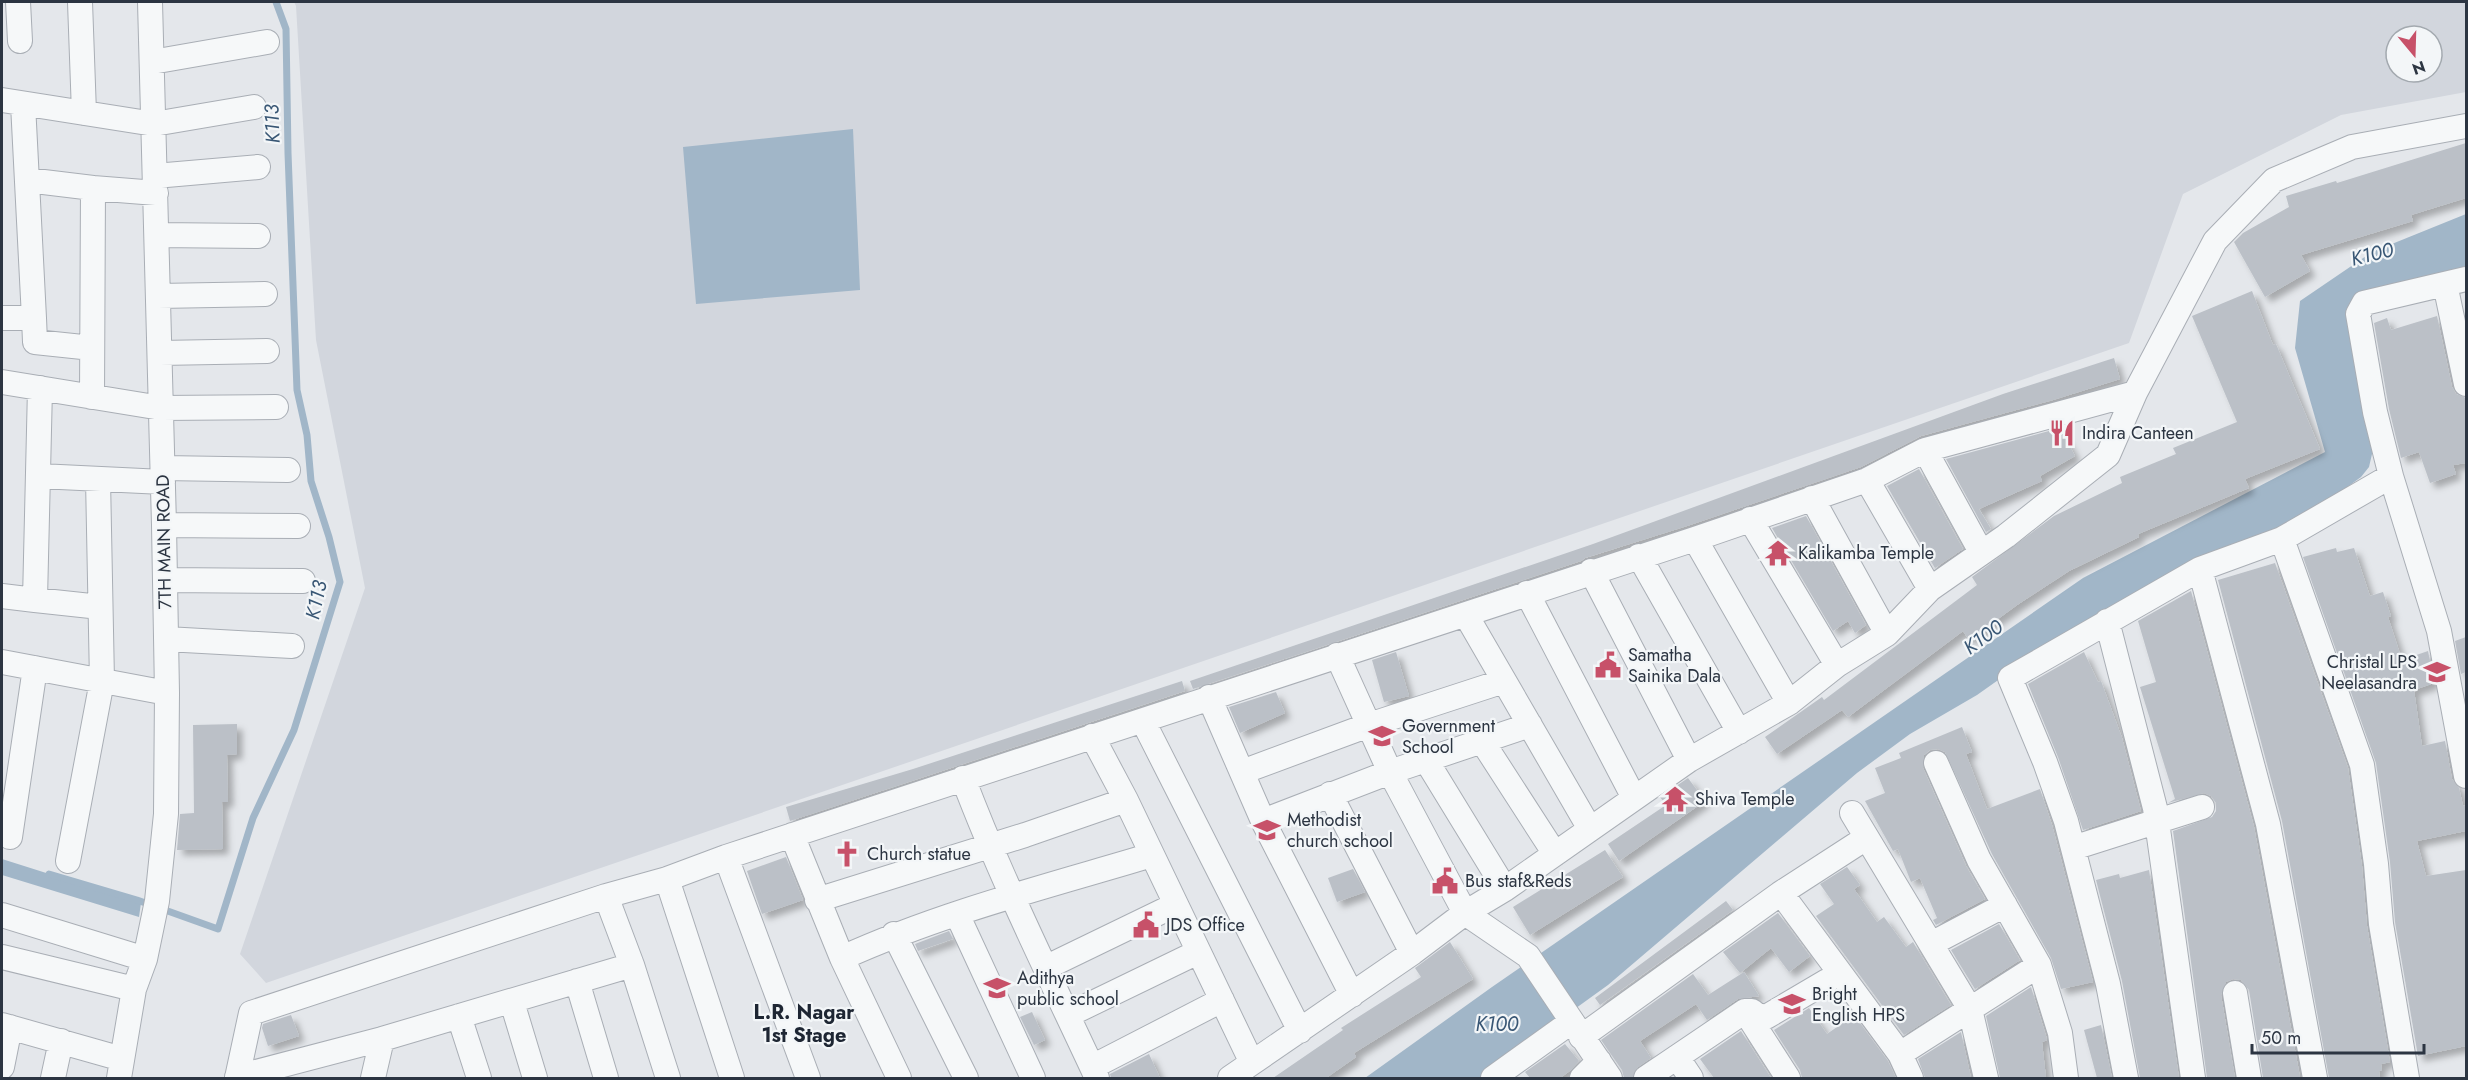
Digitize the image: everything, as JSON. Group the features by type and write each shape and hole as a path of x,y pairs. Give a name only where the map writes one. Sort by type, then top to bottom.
{"street":[{"path":"18,2 20,40"},
{"path":"80,2 84,113"},
{"name":"7TH MAIN ROAD","path":"121,1069 134,989 145,958 154,909 165,814 167,693 164,525 150,2"},
{"path":"152,62 267,42"},
{"path":"92,348 35,342 27,180 12,102 153,124 254,107"},
{"path":"1230,1078 1689,760 1790,703 1837,665 1887,634 1930,589 2006,536 2108,455 2136,393 2215,241 2274,180 2352,147 2466,126"},
{"path":"27,180 93,188 155,185 258,167"},
{"path":"92,397 93,188"},
{"path":"157,235 258,236"},
{"path":"2466,384 2456,282 2364,303 2358,314 2375,412 2391,476 2439,631 2466,776"},
{"path":"158,296 265,294"},
{"path":"2,318 34,318"},
{"path":"160,353 267,351"},
{"path":"2,382 161,408 276,407"},
{"path":"35,600 40,388"},
{"path":"632,965 382,1039 309,1068 237,1078 251,1013 606,896 667,879 726,856 1092,736 1143,722 1209,697 1695,539 1867,480 1925,450 2136,393"},
{"path":"1925,450 1981,552"},
{"path":"39,476 98,479 288,470"},
{"path":"2126,1078 2108,984 2073,848 2045,762 2010,678 2200,569 2282,539 2391,476"},
{"path":"68,861 102,681 98,479"},
{"path":"1867,480 1930,589"},
{"path":"1812,498 1887,634"},
{"path":"1750,519 1837,665"},
{"path":"164,525 298,526"},
{"path":"1695,539 1790,703"},
{"path":"2282,539 2362,765 2376,864 2381,924 2407,1078"},
{"path":"1639,556 1739,732"},
{"path":"2200,569 2268,824 2315,1078"},
{"path":"1591,571 1689,760"},
{"path":"165,580 303,581"},
{"path":"1527,594 1634,798"},
{"path":"2,596 100,607"},
{"path":"1466,615 1590,829"},
{"path":"2107,621 2155,807 2193,1078"},
{"path":"166,639 292,646"},
{"path":"1337,655 1390,772 1465,913 1528,956 1604,1070 1582,1078"},
{"path":"2,662 167,693"},
{"path":"10,837 35,668"},
{"path":"1242,772 1369,725 1504,681"},
{"path":"1209,697 1263,821 1352,995"},
{"path":"1143,722 1300,1031"},
{"path":"1263,821 1390,772 1530,725"},
{"path":"1092,736 1126,800 1252,1063"},
{"path":"1482,741 1555,854"},
{"path":"1426,760 1505,889"},
{"path":"1936,763 1978,860 2039,965 2060,1033 2066,1078"},
{"path":"963,778 988,846 1047,967 1094,1073 1221,1000"},
{"path":"1330,794 1412,953"},
{"path":"817,900 1126,800"},
{"path":"2073,848 2202,807"},
{"path":"1852,813 1970,1009 1986,1078"},
{"path":"792,835 842,958 899,1078"},
{"path":"1493,1078 1576,1029 1866,838"},
{"path":"842,958 894,934 1152,855"},
{"path":"726,856 808,1078"},
{"path":"667,879 732,1078"},
{"path":"1781,893 1900,1054 1911,1078"},
{"path":"606,896 632,965 668,1078"},
{"path":"1047,967 1175,905"},
{"path":"1932,944 2005,905"},
{"path":"957,914 1033,1078"},
{"path":"2,915 145,958"},
{"path":"894,934 966,1078"},
{"path":"1068,1015 1198,952"},
{"path":"2,957 134,989"},
{"path":"1900,1054 2039,965"},
{"path":"577,981 606,1078"},
{"path":"1646,1078 1745,1011 1752,1011 1756,1015 1767,1017 1827,981"},
{"path":"2235,993 2248,1078"},
{"path":"512,1002 535,1078"},
{"path":"1745,1011 1788,1078"},
{"path":"459,1016 479,1078"},
{"path":"2,1067 6,1026 61,1041 121,1069"},
{"path":"373,1078 382,1039"},
{"path":"53,1078 61,1041"},
{"path":"1677,1057 1690,1078"}],"shaded area":[{"path":"294,2 2466,2 2466,92 2341,115 2183,194 2129,343 266,983 240,954 365,588 316,340"}],"water":[{"path":"853,129 860,290 696,304 683,147"},
{"name":"K100","path":"2466,214 2466,266 2352,300 2375,441 2369,467 2361,477 2305,518 2035,654 1977,695 1910,734 1857,773 1608,985 1479,1078 1365,1078 1492,987 2083,578 2325,452 2295,348 2300,301 2372,252"},
{"path":"2,859 141,903 139,917 2,875"}],"building":[{"path":"2466,143 2466,198 2411,215 2413,221 2301,255 2310,271 2265,297 2234,242 2243,233 2289,207 2286,196 2336,181 2337,183"},
{"path":"2252,291 2273,345 2276,344 2320,449 2245,479 2249,488 2138,534 2139,537 2069,571 1969,640 1963,631 1848,717 1842,710 1777,754 1765,737 1822,697 1824,700 1977,585 1972,577 2054,516 2122,483 2120,477 2176,454 2173,448 2237,422 2192,316"},
{"path":"2437,316 2452,387 2456,394 2466,398 2466,463 2453,465 2456,474 2430,483 2419,452 2401,458 2389,409 2374,323 2387,318 2391,330"},
{"path":"2114,358 2120,379 1921,436 1861,467 1193,689 1190,681 1593,544 2003,394"},
{"path":"2060,428 2075,456 2040,476 2042,481 1979,509 1991,529 1986,532 1946,459"},
{"path":"1919,469 1963,549 1935,568 1887,486"},
{"path":"1806,516 1866,625 1855,633 1848,621 1833,631 1772,528"},
{"path":"2336,548 2337,552 2354,548 2370,596 2383,592 2391,616 2388,617 2402,660 2428,651 2434,683 2414,690 2422,746 2445,741 2452,779 2459,788 2463,806 2466,805 2466,831 2417,841 2426,876 2466,870 2466,1046 2418,1056 2395,922 2390,862 2376,763 2303,557"},
{"path":"2275,563 2348,768 2362,866 2367,926 2390,1062 2381,1064 2380,1078 2329,1078 2282,821 2218,580"},
{"path":"2191,591 2254,827 2300,1077 2263,1078 2249,990 2241,980 2233,979 2226,982 2221,995 2235,1078 2207,1078 2173,831 2212,817 2216,811 2216,803 2211,796 2204,793 2168,803 2175,799 2140,687 2156,682 2138,621"},
{"path":"2466,637 2466,672 2461,674 2455,641"},
{"path":"1396,652 1409,696 1384,702 1372,660"},
{"path":"2084,652 2098,682 2101,681 2122,738 2141,811 2083,830 2058,757 2028,684"},
{"path":"1182,681 1185,691 790,821 786,807 913,769"},
{"path":"1276,692 1285,713 1240,733 1229,707"},
{"path":"237,724 237,754 227,755 228,802 222,802 223,849 177,850 180,814 194,813 193,725"},
{"path":"1962,727 1972,752 1966,754 1987,809 2040,789 2052,825 2093,982 2061,989 2051,958 1992,854 1945,752 1938,749 1930,750 1924,755 1923,768 1966,866 1985,899 1936,925 1933,920 1937,918 1920,878 1911,882 1898,849 1893,851 1865,801 1885,793 1875,768 1901,758 1899,753"},
{"path":"1688,778 1705,801 1619,861 1608,844 1666,805 1660,797"},
{"path":"1605,850 1623,877 1530,935 1513,907"},
{"path":"786,857 803,900 762,914 747,871"},
{"path":"1847,867 1860,885 1854,889 1877,922 1884,917 1906,947 1913,942 1951,1005 1904,1035 1816,916 1834,904 1820,884"},
{"path":"1353,869 1365,892 1337,902 1328,878"},
{"path":"2149,870 2179,1078 2140,1078 2122,981 2096,880 2119,874 2120,878"},
{"path":"1726,901 1733,910 1600,1005 1595,998"},
{"path":"1778,913 1810,956 1789,972 1771,948 1740,973 1723,952"},
{"path":"1999,924 2020,960 1975,989 1951,950"},
{"path":"949,931 953,939 918,951 915,944"},
{"path":"1450,942 1473,979 1354,1053 1356,1057 1326,1078 1273,1078 1343,1030 1341,1028 1421,977 1415,968"},
{"path":"1744,972 1759,996 1738,999 1707,1020 1696,1004 1640,1041 1651,1058 1638,1067 1632,1078 1624,1078 1622,1070 1601,1040 1693,974 1708,995"},
{"path":"2031,987 2047,1040 2042,1042 2046,1078 2000,1078 1986,1016"},
{"path":"1809,1008 1827,1034 1854,1015 1888,1061 1896,1078 1802,1078 1800,1070 1774,1030"},
{"path":"1032,1012 1045,1040 1034,1045 1020,1017"},
{"path":"291,1015 299,1036 268,1046 262,1028 263,1024"},
{"path":"2101,1025 2112,1078 2097,1078 2084,1030"},
{"path":"1741,1031 1771,1078 1714,1078 1700,1059"},
{"path":"1961,1032 1971,1078 1925,1078 1918,1059"},
{"path":"1565,1044 1579,1061 1560,1078 1530,1078 1525,1072"},
{"path":"1149,1054 1160,1078 1111,1078 1110,1074"}],"waterway":[{"name":"K113","path":"49,874 137,900 218,929 253,818 294,730 340,582 329,537 311,481 307,435 297,390 286,29 276,2"}],"place":[{"name":"Indira Canteen","path":"2062,433"},
{"name":"Kalikamba Temple","path":"1778,553"},
{"name":"Samatha Sainika Dala","path":"1608,665"},
{"name":"Christal LPS Neelasandra","path":"2437,672"},
{"name":"Government School","path":"1382,736"},
{"name":"Shiva Temple","path":"1675,799"},
{"name":"Methodist church school","path":"1267,830"},
{"name":"Church statue","path":"847,854"},
{"name":"Bus staf&Reds","path":"1445,881"},
{"name":"JDS Office","path":"1146,925"},
{"name":"Adithya public school","path":"997,988"},
{"name":"Bright English HPS","path":"1792,1004"}],"district":[{"name":"L.R. Nagar 1st Stage","path":"804,1024"}]}
